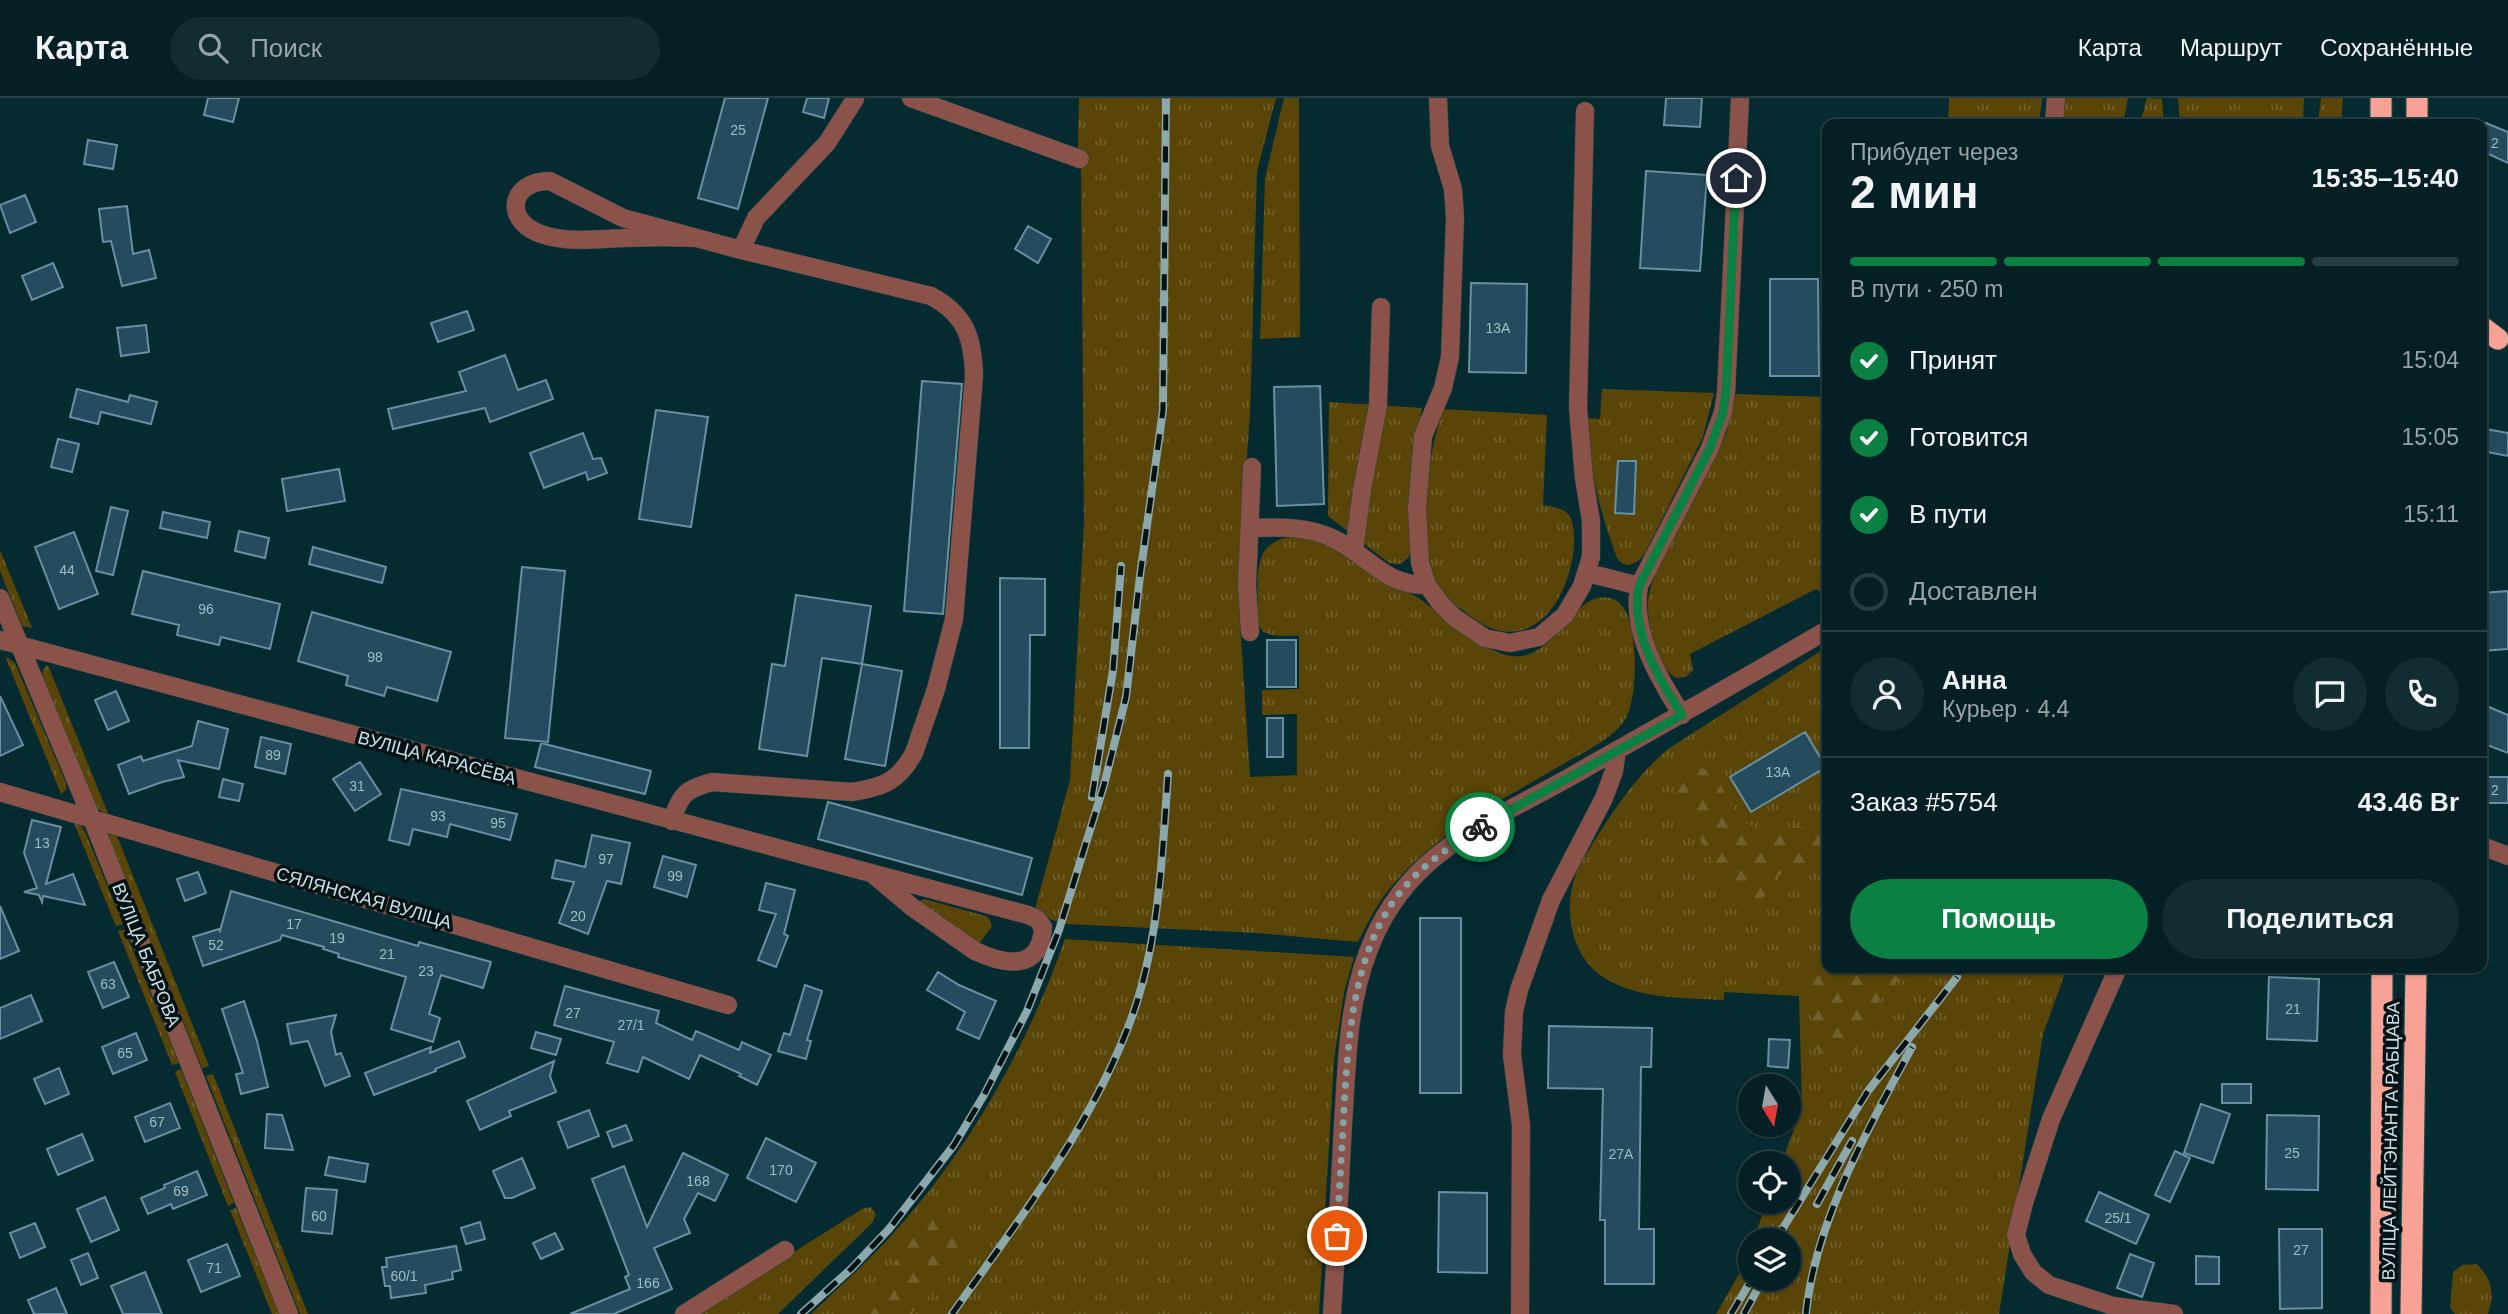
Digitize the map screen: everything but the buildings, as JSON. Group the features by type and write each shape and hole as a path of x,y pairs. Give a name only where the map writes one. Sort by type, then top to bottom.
{"highway":[{"path":"2381,98 2381,119"},
{"path":"2417,98 2417,119"},
{"path":"2487,331 2498,339 2487,338"},
{"name":"ВУЛІЦА ЛЕЙТЭНАНТА РАБЦАВА","path":"2381,1314 2382,973"},
{"name":"ВУЛІЦА ЛЕЙТЭНАНТА РАБЦАВА","path":"2411,1314 2416,973"}],"street":[{"path":"911,98 1080,159"},
{"path":"1438,98 1440,146 1452,189 1455,217 1449,368 1423,436 1417,535 1420,563 1427,585 1441,604 1471,631 1485,638 1510,643 1539,637 1553,627 1575,600 1588,573 1591,557 1591,530 1578,408 1585,111"},
{"path":"1682,715 1657,674 1646,645 1638,608 1639,586 1710,448 1723,412 1740,98"},
{"path":"2054,119 2056,98"},
{"path":"741,250 756,218 827,143 855,99"},
{"path":"673,821 682,795 695,787 712,782 852,792 892,781 905,768 914,753 940,677 954,619 974,376 970,340 962,321 949,305 931,296 741,250 624,218 550,181 538,181 527,186 519,195 515,207 518,220 528,229 563,239 696,238"},
{"path":"1354,551 1378,405 1381,307"},
{"path":"1250,632 1247,584 1252,467"},
{"path":"1251,527 1297,528 1332,537 1391,579 1403,584 1427,585"},
{"path":"1588,573 1639,586"},
{"name":"ВУЛІЦА БАБРОВА","path":"0,598 92,819 289,1314"},
{"path":"1332,1314 1352,1014 1359,980 1379,926 1407,884 1447,849 1481,827 1822,634"},
{"name":"ВУЛІЦА КАРАСЁВА","path":"0,640 874,875 1037,919 1043,927 1038,948 1028,958 1017,962 996,959 975,951 874,875"},
{"path":"1520,1314 1521,1125 1512,1055 1514,1012 1550,900 1599,809 1614,771 1617,750"},
{"name":"СЯЛЯНСКАЯ ВУЛІЦА","path":"0,792 728,1005"},
{"path":"2487,848 2508,856"},
{"path":"2116,973 2051,1119 2016,1236 2022,1254 2033,1272 2049,1285 2113,1306 2174,1314"},
{"path":"684,1314 785,1250"}],"green space":[{"path":"1079,98 1276,98 1257,171 1250,415 1238,591 1250,777 1297,775 1297,714 1262,715 1262,690 1299,689 1299,636 1266,633 1260,628 1258,621 1261,559 1265,550 1281,539 1307,538 1332,546 1387,582 1420,599 1470,637 1503,654 1516,656 1539,649 1549,642 1575,613 1595,599 1606,597 1617,601 1625,610 1629,621 1634,650 1634,684 1632,700 1623,723 1599,743 1484,810 1420,857 1384,896 1358,942 1257,933 1067,924 1052,920 1035,909 1070,780 1084,522"},
{"path":"1284,98 1299,98 1300,337 1260,339 1265,178"},
{"path":"1949,98 2042,98 2040,119 1948,119"},
{"path":"2065,98 2128,98 2124,119 2063,119"},
{"path":"2147,98 2162,99 2164,119 2141,119"},
{"path":"2178,98 2304,98 2303,119 2180,119"},
{"path":"2321,98 2343,98 2341,119 2319,119"},
{"path":"1602,389 1714,393 1703,437 1644,555 1638,561 1627,565 1617,558 1600,506 1590,455 1585,418 1600,419"},
{"path":"1736,394 1822,397 1822,593 1816,589 1690,654 1693,670 1686,677 1676,678 1664,665 1655,645 1648,613 1649,593 1654,576 1726,434"},
{"path":"1329,402 1422,408 1411,470 1410,550 1409,557 1401,564 1389,563 1328,516"},
{"path":"1443,409 1547,415 1543,505 1563,510 1570,517 1574,537 1573,551 1561,594 1543,619 1531,627 1511,632 1496,630 1483,624 1451,601 1434,577 1426,540 1425,517 1429,469"},
{"path":"0,550 32,628 22,626 0,571"},
{"path":"1822,650 1822,973 2065,973 2043,1034 1999,1314 1716,1314 1738,1276 1738,1291 1801,1291 1801,1228 1758,1228 1763,1214 1801,1214 1801,1151 1786,1151 1791,1138 1801,1138 1799,996 1724,992 1724,1000 1649,994 1608,980 1595,971 1585,959 1573,932 1570,916 1572,885 1577,871 1610,817 1659,757"},
{"path":"5,656 15,663 66,783 66,790 61,794"},
{"path":"48,665 109,816 98,809 42,678 43,669"},
{"path":"1691,767 1712,774 1734,810 1749,825 1759,828 1809,828 1818,833 1822,839 1822,860 1780,875 1768,892 1758,900 1746,901 1736,895 1727,886 1676,798 1675,778"},
{"path":"74,823 82,827 86,834 123,924 116,926"},
{"path":"115,831 209,1066 202,1068 109,838 109,833"},
{"path":"924,899 986,916 992,926 979,944 917,902"},
{"path":"124,929 179,1063 172,1065 118,931"},
{"path":"1065,939 1354,957 1344,993 1334,1060 1319,1314 811,1314 888,1239 951,1162 1016,1054"},
{"path":"1822,952 1822,973 1901,973 1894,986 1868,1015 1856,1049 1839,1058 1829,1057 1819,1051 1812,1040 1812,1004 1808,976"},
{"path":"181,1069 234,1203 228,1206 175,1072"},
{"path":"213,1074 308,1314 300,1314 206,1076"},
{"path":"871,1207 876,1215 872,1223 778,1314 696,1314 862,1209"},
{"path":"236,1208 279,1314 272,1314 230,1210"},
{"path":"940,1218 954,1225 961,1239 958,1261 945,1280 911,1314 857,1314 863,1302 890,1271 916,1229"},
{"path":"2477,1264 2491,1287 2488,1314 2455,1314 2450,1307 2453,1272 2462,1265"}],"railway":[{"path":"801,1314 851,1269 889,1229 954,1145 984,1095 1027,1011 1059,930 1104,785 1126,697 1163,410 1166,98"},
{"path":"1092,797 1113,670 1121,566"},
{"path":"952,1314 1025,1212 1070,1142 1091,1106 1127,1030 1138,1000 1152,936 1161,871 1168,774"},
{"path":"1783,1228 1868,1091 1957,977"},
{"path":"1806,1314 1811,1279 1832,1210 1862,1142 1912,1047"},
{"path":"1817,1204 1852,1141"},
{"path":"1731,1314 1745,1291"},
{"path":"1744,1314 1756,1291"}],"way so far":[{"path":"1337,1236 1350,1030 1367,952 1392,903 1407,884 1427,864 1480,827"}],"route":[{"path":"1480,827 1682,715 1651,659 1642,630 1637,596 1639,586 1710,448 1723,412 1736,178"}]}
